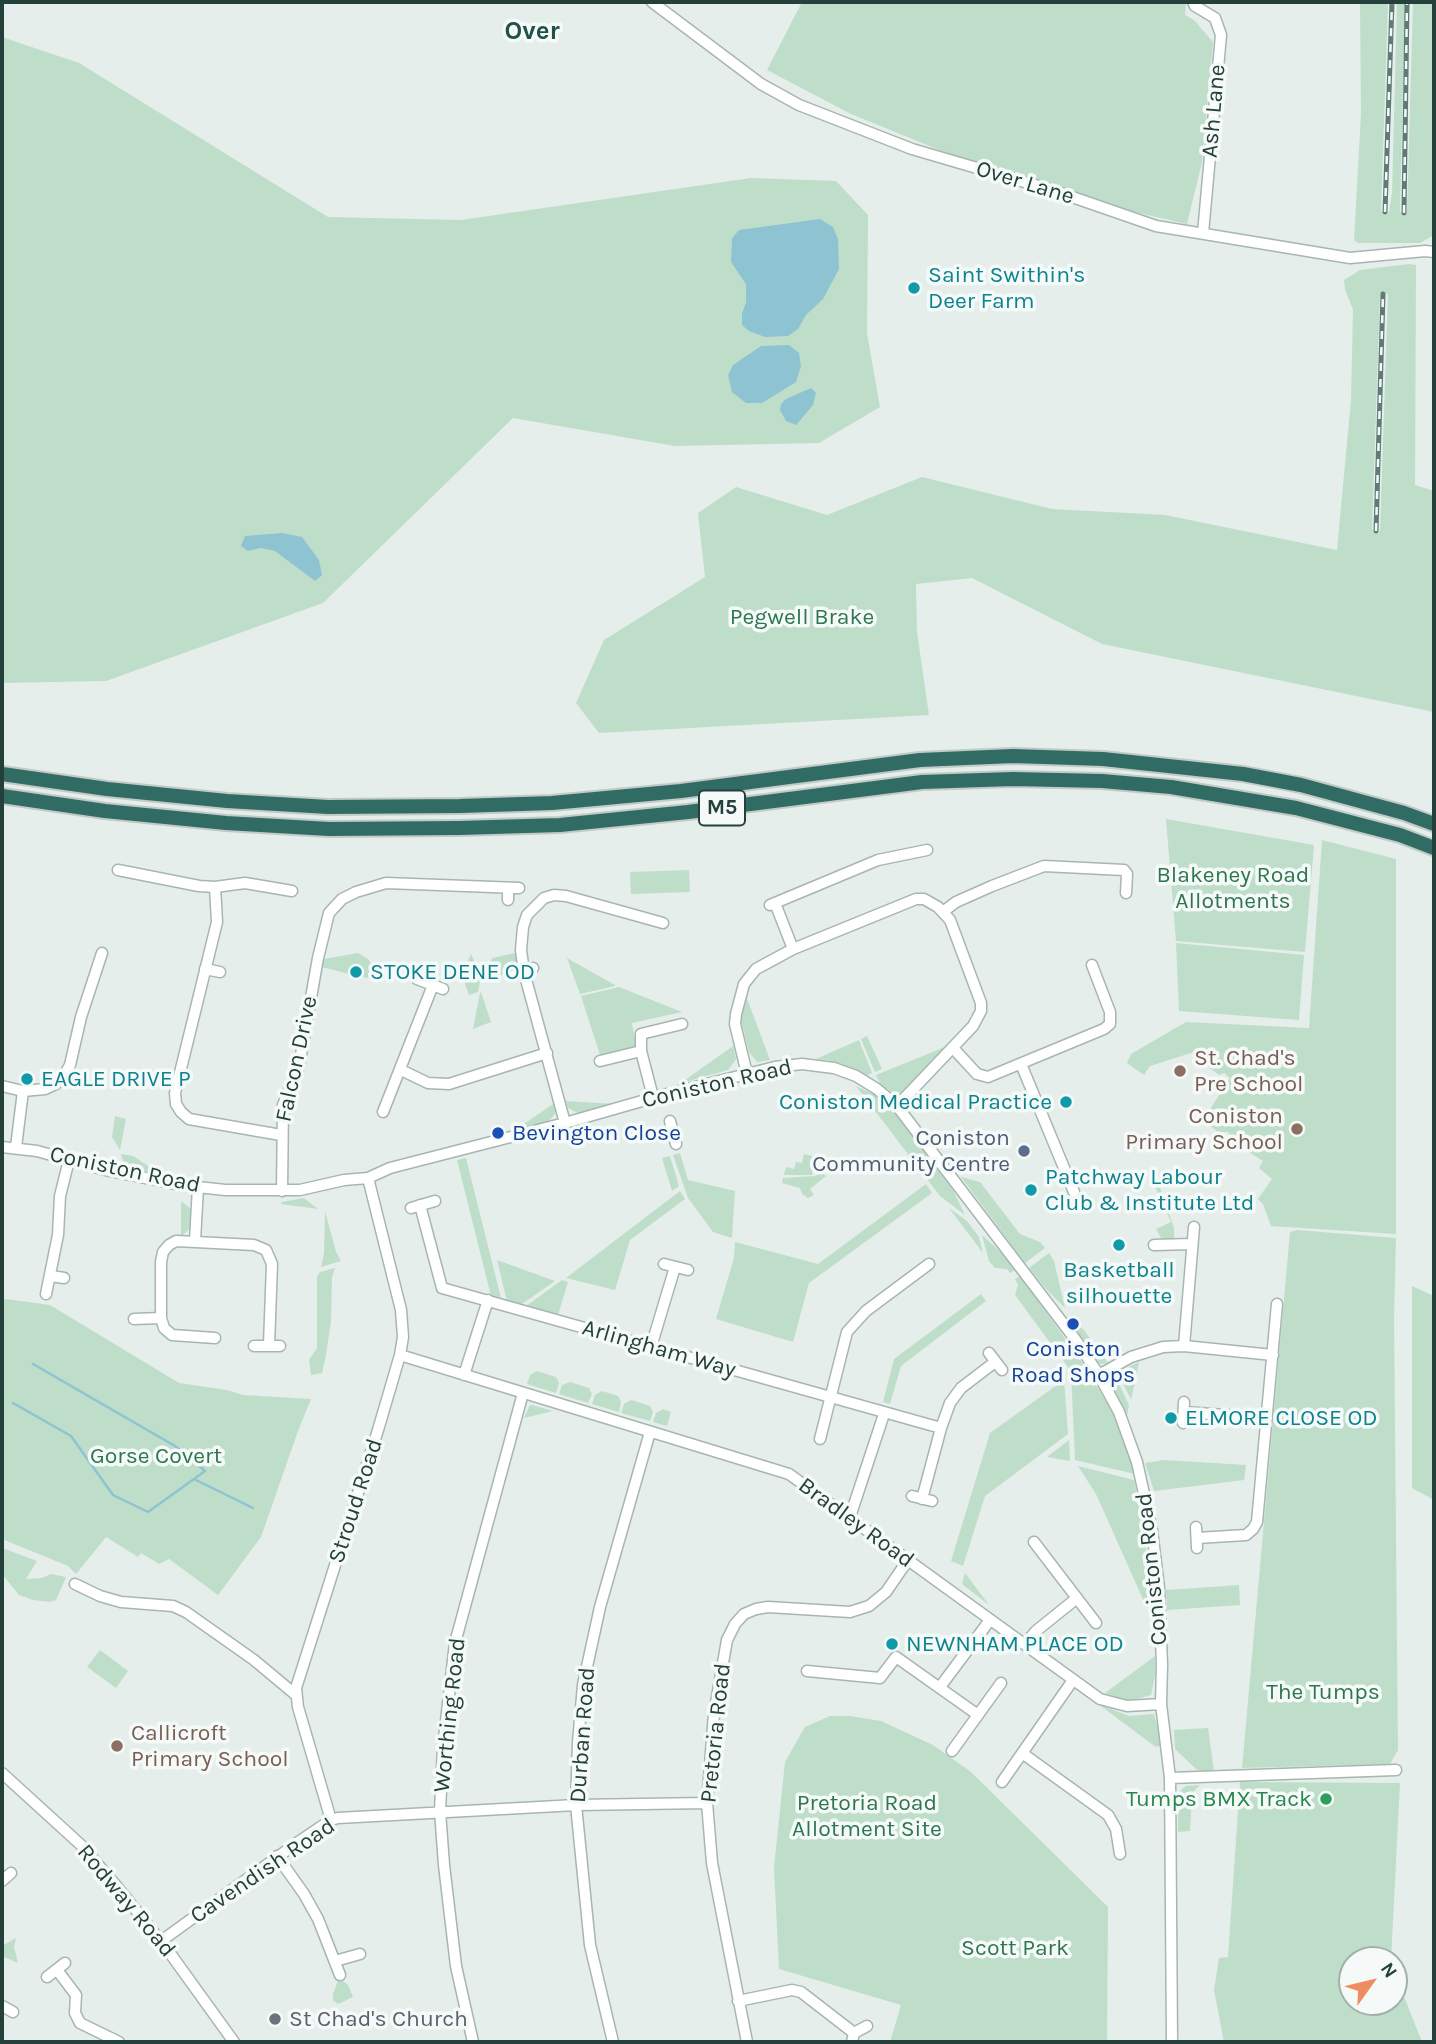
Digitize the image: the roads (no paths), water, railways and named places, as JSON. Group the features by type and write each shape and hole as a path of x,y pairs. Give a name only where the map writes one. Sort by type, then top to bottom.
{"highway":[{"name":"M5","path":"2,774 107,789 227,801 328,807 460,806 552,803 681,791 920,760 1013,756 1103,759 1243,774 1314,788 1434,824"},
{"name":"M5","path":"2,796 106,811 226,823 328,829 459,828 561,825 688,812 922,782 1013,779 1102,781 1171,787 1296,808 1400,835 1434,848"}],"street":[{"name":"Over Lane","path":"652,2 751,77 799,105 936,157 1052,190 1156,226 1350,258 1434,252"},
{"name":"Ash Lane","path":"1193,2 1215,18 1222,35 1203,233"},
{"path":"793,949 772,904 878,860 921,848"},
{"path":"944,911 980,891 1044,866 1124,870 1127,874 1126,893"},
{"path":"124,875 199,886 245,883 292,891"},
{"name":"Falcon Drive","path":"282,1191 283,1105 299,1066 318,958 329,913 342,899 386,883 514,888 508,901"},
{"name":"Falcon Drive","path":"215,887 217,922 175,1093 176,1104 189,1119 281,1135"},
{"path":"565,1123 524,972 521,950 527,915 544,898 554,895 654,914 663,923"},
{"path":"747,1074 735,1024 741,992 752,973 760,965 793,949 916,899 933,903 944,911 954,930 981,1003 978,1019 897,1106"},
{"path":"2,1086 23,1091 45,1089 56,1084 70,1065 81,1017 102,953"},
{"path":"84,962 97,965"},
{"path":"953,1048 977,1074 983,1077 992,1076 1104,1029 1110,1024 1110,1012 1092,965"},
{"path":"205,968 220,972"},
{"path":"398,1108 385,1107 438,987 417,979"},
{"name":"Falcon Drive","path":"314,982 326,984"},
{"path":"653,1097 641,1051 640,1034 682,1024"},
{"path":"600,1061 641,1051"},
{"path":"401,1070 428,1083 449,1084 547,1053"},
{"path":"1021,1064 1074,1192"},
{"name":"Coniston Road","path":"2,1147 16,1147 137,1177 198,1187 225,1190 300,1190 344,1180 368,1178 390,1168 565,1123 653,1097 790,1065 834,1068 877,1088 897,1106 1045,1299 1099,1375 1126,1427 1146,1494 1159,1588 1161,1704 1170,1778 1172,2042"},
{"path":"16,1147 23,1091"},
{"path":"670,1121 676,1143"},
{"path":"46,1294 58,1235 60,1196 69,1160"},
{"name":"Stroud Road","path":"296,1695 400,1355 401,1310 368,1178"},
{"path":"195,1241 198,1187"},
{"name":"Arlingham Way","path":"435,1201 416,1206 442,1289 941,1428"},
{"path":"1184,1346 1194,1227"},
{"path":"215,1338 172,1335 164,1328 161,1318 161,1262 163,1252 176,1241 254,1245 266,1250 272,1264 274,1346 254,1346"},
{"path":"1154,1245 1192,1244"},
{"path":"664,1264 688,1270"},
{"path":"820,1439 842,1343 853,1324 866,1311 929,1264"},
{"path":"651,1347 676,1267"},
{"path":"51,1276 64,1278"},
{"path":"464,1375 488,1300"},
{"path":"1197,1538 1245,1535 1257,1522 1277,1304"},
{"path":"134,1319 161,1318"},
{"path":"1099,1375 1143,1352 1163,1348 1184,1346 1273,1355"},
{"name":"Bradley Road","path":"400,1355 789,1474 1073,1680 1109,1703 1141,1707 1161,1704"},
{"path":"922,1499 950,1403 961,1388 995,1361"},
{"name":"Worthing Road","path":"473,2042 456,1966 443,1865 440,1811 443,1746 455,1643 523,1393"},
{"path":"1184,1412 1266,1418"},
{"path":"850,1517 884,1413"},
{"name":"Durban Road","path":"613,2042 590,1945 576,1805 578,1743 583,1685 600,1607 650,1432"},
{"path":"1034,1542 1096,1623"},
{"name":"Pretoria Road","path":"747,2042 712,1863 707,1803 709,1751 722,1659 735,1624 744,1614 768,1607 834,1612 860,1610 886,1592 908,1560"},
{"path":"75,1584 121,1602 173,1606 186,1612 254,1660 296,1695 331,1820"},
{"path":"1025,1644 1036,1631 1077,1598"},
{"path":"940,1687 990,1620"},
{"path":"807,1671 880,1678 896,1657 978,1715"},
{"path":"1002,1782 1073,1680"},
{"path":"953,1751 1001,1683"},
{"path":"1023,1753 1108,1815 1116,1829 1121,1854"},
{"path":"1170,1778 1396,1770"},
{"name":"Rodway Road","path":"2,1773 81,1845 161,1941 234,2042"},
{"name":"Cavendish Road","path":"161,1941 331,1820 440,1811 707,1803"},
{"path":"277,1856 309,1902 340,1975"},
{"path":"2,1881 10,1873"},
{"path":"335,1961 360,1954"},
{"path":"47,1977 61,1966 76,1995 75,2013 80,2023 119,2042"},
{"path":"738,2000 792,1990 801,1992 853,2038 867,2026"},
{"path":"2,2006 13,2012"}],"water":[{"path":"820,219 833,227 838,239 839,269 823,299 806,315 798,329 788,336 765,337 749,331 742,325 746,284 731,262 732,238 739,230"},
{"path":"789,345 799,353 801,366 796,382 762,403 746,403 732,392 728,375 733,365 761,346"},
{"path":"811,388 816,393 813,405 796,425 786,421 780,410 781,404"},
{"path":"282,533 302,537 319,560 322,575 315,581 275,551 261,548 248,551 241,546 245,536"}],"waterway":[{"path":"33,1364 175,1446 205,1471 194,1479 253,1508"},
{"path":"13,1403 71,1436 113,1495 148,1512 194,1479"}],"railway":[{"path":"1385,212 1392,2"},
{"path":"1404,213 1407,2"},
{"path":"1376,531 1383,294"}],"place":[{"name":"Saint Swithin's Deer Farm","path":"914,288"},
{"name":"STOKE DENE OD","path":"356,972"},
{"name":"St. Chad's Pre School","path":"1180,1071"},
{"name":"EAGLE DRIVE P","path":"27,1079"},
{"name":"Coniston Medical Practice","path":"1066,1102"},
{"name":"Coniston Primary School","path":"1297,1129"},
{"name":"Bevington Close","path":"498,1133"},
{"name":"Coniston Community Centre","path":"1024,1151"},
{"name":"Patchway Labour Club & Institute Ltd","path":"1031,1190"},
{"name":"Basketball silhouette","path":"1119,1245"},
{"name":"Coniston Road Shops","path":"1073,1324"},
{"name":"ELMORE CLOSE OD","path":"1171,1418"},
{"name":"NEWNHAM PLACE OD","path":"892,1644"},
{"name":"Callicroft Primary School","path":"117,1746"},
{"name":"Tumps BMX Track","path":"1326,1799"},
{"name":"St Chad's Church","path":"275,2019"}],"district":[{"name":"Over","path":"532,32"}],"park label":[{"name":"Pegwell Brake","path":"802,617"},
{"name":"Blakeney Road Allotments","path":"1233,888"},
{"name":"Gorse Covert","path":"156,1456"},
{"name":"The Tumps","path":"1323,1692"},
{"name":"Pretoria Road Allotment Site","path":"867,1816"},
{"name":"Scott Park","path":"1015,1948"}]}
